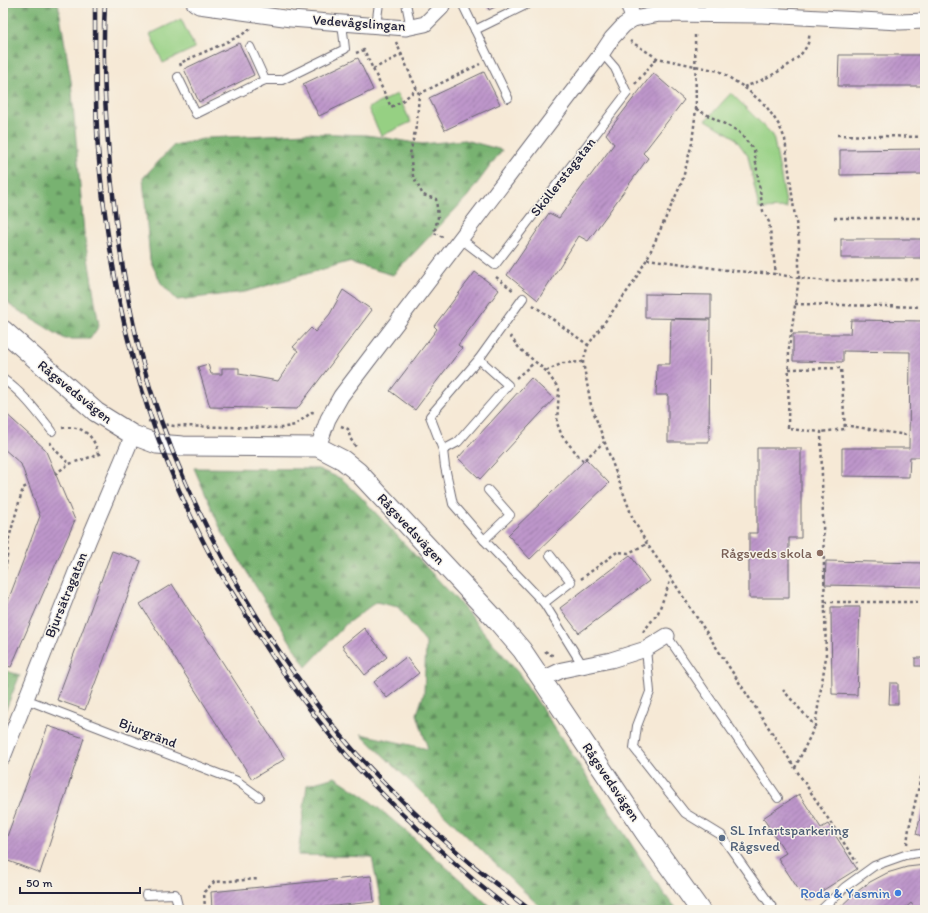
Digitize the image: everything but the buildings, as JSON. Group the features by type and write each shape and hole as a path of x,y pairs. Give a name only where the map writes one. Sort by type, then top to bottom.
{"street":[{"name":"Vedevågslingan","path":"194,3 199,6 214,5 291,19 410,27 425,24 441,8 443,3"},
{"path":"628,3 633,20"},
{"path":"318,447 328,419 341,396 616,33 624,25 633,20 660,14 786,9 900,22 925,21"},
{"name":"Rågsvedsvägen","path":"3,330 96,412 133,435 157,444 183,446 318,447 343,460 358,472 498,622 522,650 543,679 645,833 700,910"},
{"name":"Bjursätragatan","path":"3,756 89,539 133,435"},
{"path":"543,679 562,670 611,660 646,649 667,636"}],"lane":[{"path":"379,3 383,26"},
{"path":"406,3 410,27"},
{"path":"462,3 508,98"},
{"path":"475,30 530,3"},
{"path":"178,77 196,114 265,80 282,80 344,49 342,23"},
{"path":"250,47 265,80"},
{"path":"602,53 615,68 627,93"},
{"name":"Sköllerstagatan","path":"460,239 495,265 627,93"},
{"path":"523,298 478,359 430,416 444,450 445,467 453,504 484,540 544,603 582,666"},
{"path":"444,450 458,442 508,385 478,359"},
{"path":"3,379 30,403 52,431"},
{"path":"484,540 510,515 488,490"},
{"path":"544,603 571,582 550,555"},
{"path":"667,636 778,798"},
{"path":"646,649 650,692 637,726 634,748 685,813 721,835 774,910"},
{"name":"Bjurgränd","path":"25,699 237,782 259,797"},
{"path":"821,910 845,887 874,866 905,855 925,852"},
{"path":"146,895 175,894 179,910"}],"path":[{"path":"178,77 182,69 180,63 240,36 253,26"},
{"path":"383,26 403,54 419,94 417,122 410,154 413,176 423,195 436,199 438,217 434,233 443,237"},
{"path":"744,87 759,82 797,60 809,43 810,33"},
{"path":"695,35 696,109 692,143 682,182 647,259 631,286 588,346 583,362 591,405 633,519 647,544 671,578 864,873"},
{"path":"630,41 657,58 719,71 744,87 766,106 779,124 785,139 799,240 799,278 789,348 788,429 821,432 844,429 841,368 789,369"},
{"path":"344,49 356,53 364,50 391,107 402,101 417,88"},
{"path":"373,69 403,54"},
{"path":"627,93 657,58"},
{"path":"419,94 489,59"},
{"path":"696,109 738,131 754,150 763,211 769,222 776,274"},
{"path":"837,135 925,136"},
{"path":"834,218 925,218"},
{"path":"647,259 734,271 776,274 826,281 925,279"},
{"path":"795,304 925,307"},
{"path":"502,326 519,348 546,371 559,389 557,423 562,436 583,461 604,442"},
{"path":"508,385 534,362"},
{"path":"546,371 563,363 583,362"},
{"path":"147,420 174,426 281,428 295,425 312,412"},
{"path":"844,425 906,435"},
{"path":"69,464 51,445 49,439 52,431 64,427 75,427 92,437 97,445 98,454"},
{"path":"795,768 815,726 826,657 821,432"},
{"path":"55,474 69,464 103,453"},
{"path":"3,575 6,566 9,538 23,488 29,485"},
{"path":"571,582 582,579 617,552 628,553 647,544"},
{"path":"642,633 658,613 671,578"},
{"path":"825,602 925,602"},
{"path":"783,690 815,726"},
{"path":"905,855 909,828 925,761"},
{"path":"206,910 204,892 214,882 259,879"}],"green space":[{"path":"3,3 58,3 71,81 84,233 99,326 90,339 65,339 11,306 3,294"},
{"path":"181,19 195,48 163,63 150,34"},
{"path":"731,93 773,135 787,208 759,209 748,156 734,137 706,120"},
{"path":"397,94 411,122 381,136 368,108"},
{"path":"306,133 367,135 422,144 465,140 502,150 467,197 393,275 348,262 245,292 177,300 161,283 150,260 143,178 174,145 208,138"},
{"path":"194,468 318,469 342,479 360,496 456,599 520,675 664,894 678,910 546,910 538,905 361,734 428,749 417,714 424,693 426,643 398,607 376,602 346,624 306,667 222,532"},
{"path":"3,670 20,675 3,716"},
{"path":"335,777 365,797 407,832 494,910 382,910 372,857 298,855 307,785"}],"railway":[{"path":"95,3 98,149 104,207 116,285 127,335 144,397 165,457 191,516 205,545 234,597 276,662 337,744 378,789 433,844 471,878 511,910"},
{"path":"105,3 104,84 110,166 124,278 135,333 150,388 162,424 191,494 207,528 244,596 285,660 336,730 381,780 436,833 472,865 530,910"}],"place":[{"name":"Rågsveds skola","path":"820,553"},
{"name":"SL Infartsparkering Rågsved","path":"722,838"},
{"name":"Roda & Yasmin","path":"898,893"}]}
